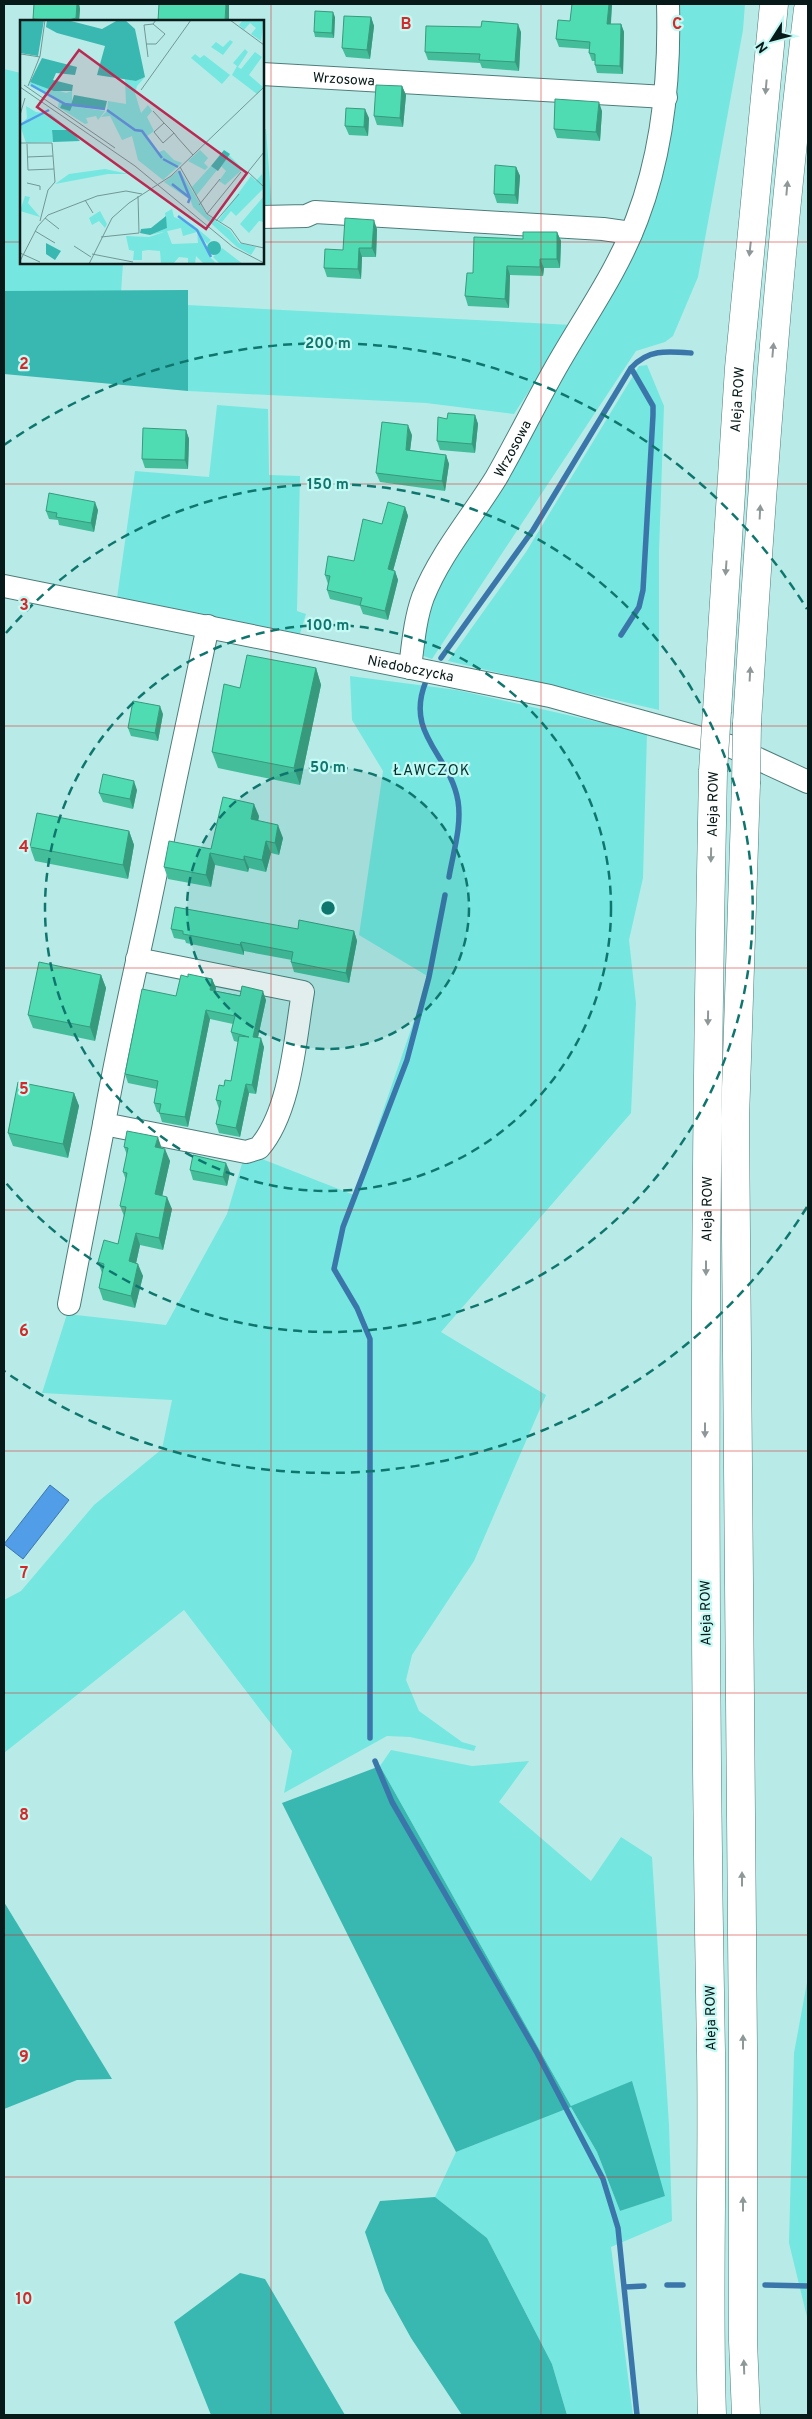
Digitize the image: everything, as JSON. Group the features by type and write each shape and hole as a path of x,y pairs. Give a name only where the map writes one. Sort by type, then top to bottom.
{"main road":[{"name":"Aleja ROW","path":"712,2415 709,2316 711,2055 705,1540 706,1103 713,772 739,368 774,4"},
{"path":"746,2415 743,2341 743,2029 736,1119 748,723 762,478 789,164 808,9"}],"street":[{"name":"Wrzosowa","path":"410,668 422,599 438,566 496,478 558,362 600,293 631,233 647,187 666,97 668,4"},
{"name":"Wrzosowa","path":"264,74 666,97"},
{"path":"264,217 306,216 316,212 603,229 631,233"},
{"name":"Niedobczycka","path":"4,586 550,696 730,746 808,782"},
{"path":"69,1304 137,959 208,626"},
{"path":"104,1124 236,1151 253,1151 264,1142 272,1127 287,1083 303,992 137,959"}],"shaded area":[{"path":"674,4 745,4 743,30 698,277 673,336 665,342 636,351 432,659 418,654 431,593 645,216"},
{"path":"4,69 20,73 20,264 123,264 121,293 4,292"},
{"path":"264,129 266,129 272,210 264,210"},
{"path":"188,290 188,391 4,374 4,291"},
{"path":"187,305 572,325 514,414 426,403 188,391"},
{"path":"647,365 664,406 659,552 659,710 448,661 526,552 639,366"},
{"path":"217,405 268,409 269,475 300,476 297,611 306,614 299,637 117,598 135,471 209,477"},
{"path":"350,676 457,690 647,733 643,878 629,940 636,1003 631,1113 441,1332 546,1395 474,1561 412,1655 406,1680 419,1711 462,1742 476,1746 474,1751 410,1737 387,1736 284,1793 292,1751 184,1610 4,1753 4,1600 21,1591 94,1505 162,1449 172,1400 42,1393 67,1314 166,1325 227,1214 243,1160 257,1157 354,1195 429,977 359,935 383,771 352,720"},
{"path":"50,1485 69,1500 23,1559 4,1544"},
{"path":"391,1750 472,1766 529,1761 499,1802 591,1881 621,1837 652,1857 669,2125 672,2221 611,2247 633,2415 567,2415 552,2364 487,2238 435,2197 456,2152 571,2106 380,1766","holes":["571,2107 665,2195 620,2211 597,2152"]},
{"path":"380,1766 571,2106 632,2081 665,2196 620,2211 597,2152 571,2107 456,2152 282,1803"},
{"path":"4,1902 112,2079 77,2080 4,2109"},
{"path":"808,1977 808,2321 789,2243 794,2053"},
{"path":"435,2197 487,2238 552,2364 567,2415 462,2415 411,2338 385,2291 365,2232 380,2201"},
{"path":"240,2273 265,2279 345,2415 211,2415 174,2322"}],"building":[{"path":"34,4 77,4 76,18 69,20 33,19"},
{"path":"159,4 226,4 225,20 158,20"},
{"path":"572,4 609,4 607,24 621,24 620,66 595,65 595,54 589,53 590,42 556,39 558,20 570,21"},
{"path":"315,11 333,12 332,33 314,32"},
{"path":"344,16 371,17 367,50 342,48"},
{"path":"482,21 518,24 515,62 479,60 480,54 425,52 426,26 481,27"},
{"path":"376,85 402,86 400,118 374,116"},
{"path":"555,99 599,102 596,132 554,129"},
{"path":"346,108 365,109 364,127 345,126"},
{"path":"495,165 516,167 515,195 494,194"},
{"path":"345,218 374,220 372,248 359,248 358,269 324,268 325,249 343,250"},
{"path":"523,232 557,232 557,259 540,259 540,267 507,266 505,299 465,296 467,273 473,273 474,237 523,239"},
{"path":"448,413 475,415 472,444 437,441 438,417 447,419"},
{"path":"382,422 408,425 406,450 446,455 442,481 376,473"},
{"path":"143,428 186,430 185,460 142,459"},
{"path":"49,493 95,502 91,523 56,517 57,513 46,511"},
{"path":"388,502 405,507 388,569 395,571 385,611 360,605 362,598 327,590 330,576 325,575 328,556 354,561 363,519 382,524"},
{"path":"247,655 316,668 294,768 212,752 224,684 240,688"},
{"path":"133,701 160,706 155,733 128,728"},
{"path":"103,774 134,781 130,799 99,793"},
{"path":"223,797 254,804 251,819 278,825 275,843 266,841 262,860 244,856 244,860 210,853 206,875 164,867 169,841 211,849"},
{"path":"37,813 129,831 123,865 30,847"},
{"path":"175,907 298,929 299,920 354,931 346,973 291,962 293,952 241,942 240,945 183,934 183,931 171,929"},
{"path":"39,962 101,975 90,1027 28,1015"},
{"path":"188,974 212,979 210,990 240,996 242,986 263,991 253,1037 261,1038 252,1085 246,1084 236,1128 216,1124 221,1101 216,1100 219,1085 224,1086 225,1080 231,1081 239,1036 249,1037 231,1032 235,1016 206,1010 185,1117 159,1113 161,1104 154,1103 158,1081 125,1074 142,989 176,996 181,975 188,977"},
{"path":"18,1082 74,1093 63,1144 8,1133"},
{"path":"127,1131 158,1137 155,1147 165,1149 155,1194 167,1197 159,1238 136,1233 129,1261 138,1264 131,1296 99,1288 104,1264 98,1262 104,1240 118,1244 126,1207 120,1206 127,1173 123,1172 128,1148 124,1147"},
{"path":"193,1155 226,1163 223,1177 190,1170"}],"waterway":[{"path":"441,658 533,530 631,368 644,357 651,354 666,352 691,353"},
{"path":"621,635 639,607 643,590 653,415 653,406 631,368"},
{"path":"426,681 421,700 421,716 424,730 447,770 458,801 458,830 449,877"},
{"path":"370,1738 370,1339 357,1308 334,1269 343,1227 407,1060 429,977 445,895"},
{"path":"375,1761 392,1802 536,2051 603,2179 618,2228 637,2415"},
{"path":"667,2285 683,2285"},
{"path":"765,2285 808,2286"},
{"path":"625,2287 644,2286"}],"district":[{"name":"ŁAWCZOK","path":"432,770"}]}
